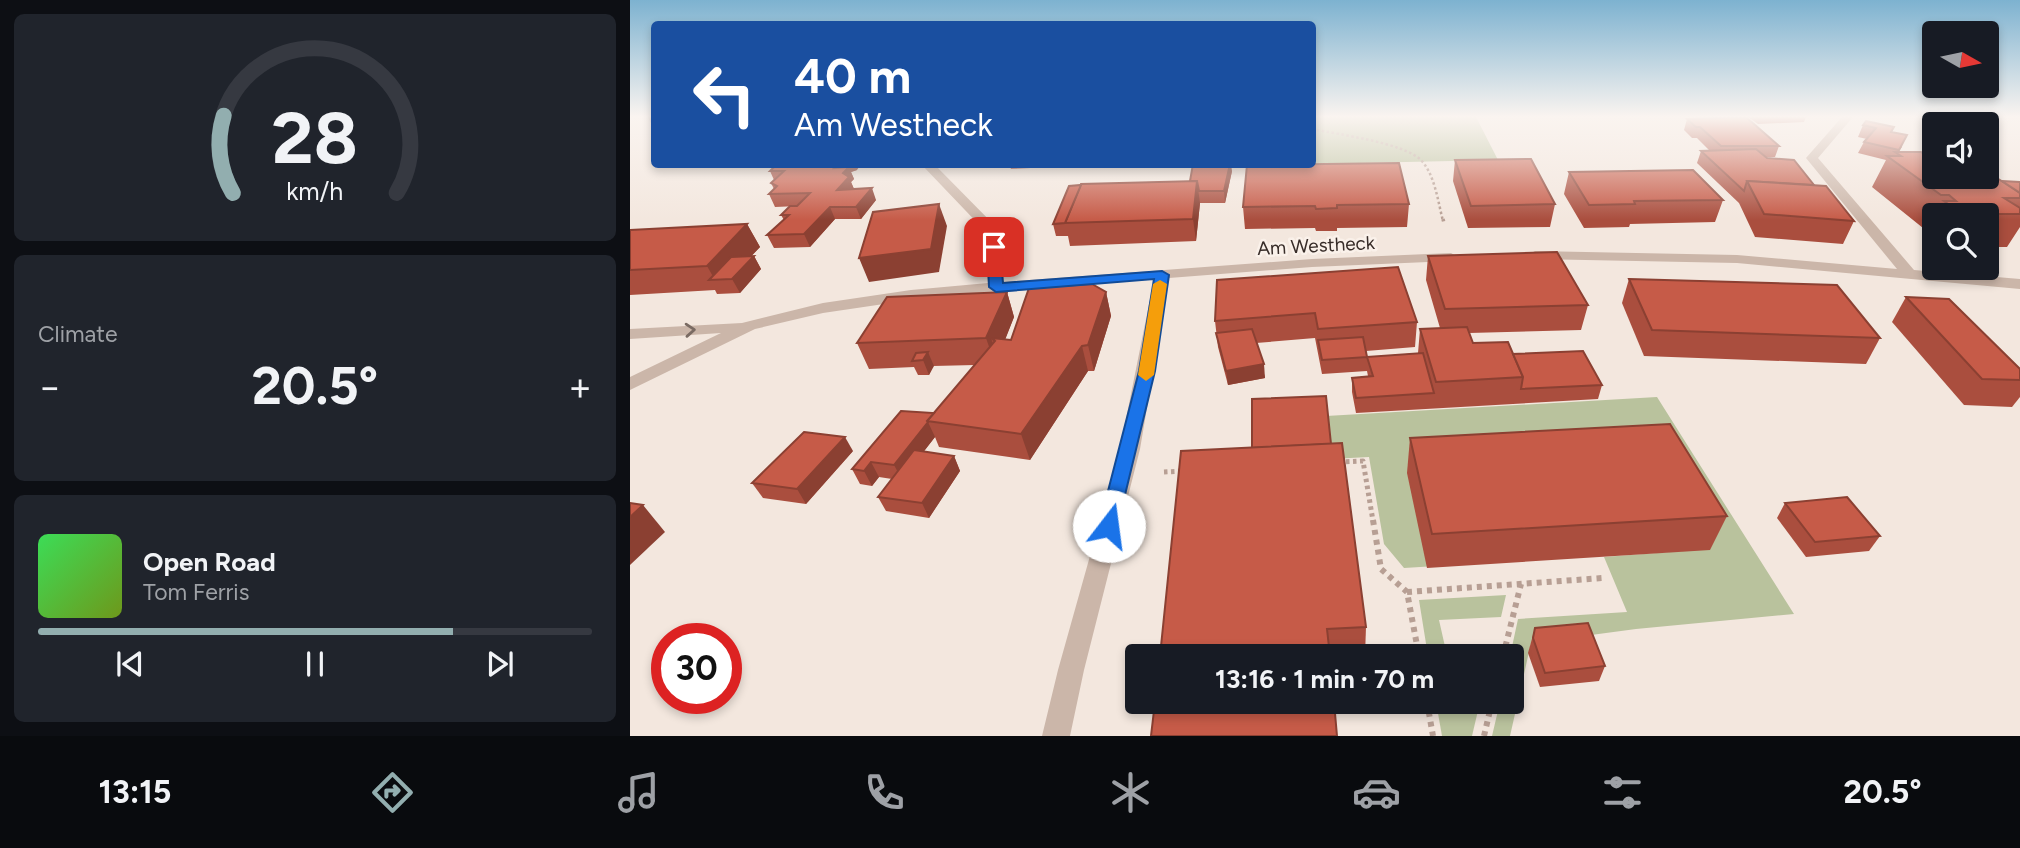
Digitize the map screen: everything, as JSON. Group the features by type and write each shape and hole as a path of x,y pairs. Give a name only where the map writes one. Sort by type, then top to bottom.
{"street":[{"path":"1818,151 1812,158 1909,274"},
{"path":"931,168 993,231 996,287"},
{"path":"1525,256 1678,256 2020,284"},
{"name":"Am Westheck","path":"630,384 749,326 823,308 911,295 996,287 1312,263 1469,257"},
{"path":"1056,736 1066,683 1124,474 1147,371 1162,275"},
{"path":"630,334 749,326"}],"path":[{"path":"1405,151 1419,158 1426,169 1447,232"},
{"path":"1337,463 1363,461 1381,569 1407,592 1417,644"},
{"path":"1124,474 1190,470"},
{"path":"1407,592 1603,578"},
{"path":"1506,644 1521,584"},
{"path":"1429,714 1433,736"},
{"path":"1484,736 1489,714"}],"green space":[{"path":"1316,151 1494,151 1498,160 1316,164"},
{"path":"1657,397 1794,614 1636,629 1531,643 1524,674 1524,644 1513,644 1518,619 1627,612 1604,557 1709,549 1404,568 1384,544 1369,457 1331,459 1326,416"},
{"path":"1506,595 1501,617 1439,620 1444,644 1426,644 1419,600"},
{"path":"1438,714 1477,714 1472,736 1442,736"},
{"path":"1497,714 1515,714 1510,736 1492,736"}],"building":[{"path":"1701,151 1759,151 1767,158 1794,160 1814,185 1747,181 1744,191"},
{"path":"1895,152 1922,153 1922,181 1887,156 1901,156"},
{"path":"1531,159 1555,204 1471,206 1455,160"},
{"path":"1399,163 1409,204 1337,205 1337,208 1316,209 1315,206 1243,207 1247,168 1316,168 1316,164"},
{"path":"773,168 848,168 843,173 849,177 837,190 872,188 856,207 830,207 804,234 767,235 789,215 781,215 790,206 797,206 810,193 769,194 777,186 771,183 784,171 770,171"},
{"path":"1192,168 1229,168 1224,191 1199,191 1197,181 1190,181"},
{"path":"1693,170 1723,200 1634,201 1635,204 1589,205 1569,172"},
{"path":"1999,179 2020,193 2020,198 2004,198 2020,208 2020,214 1999,214 1999,203 1947,203 1944,201 1956,201 1949,195 1941,195 1933,189 1999,189"},
{"path":"1197,181 1193,219 1065,223 1081,184"},
{"path":"1747,181 1826,186 1854,221 1764,214"},
{"path":"2002,181 2020,182 2020,193"},
{"path":"1081,185 1065,223 1053,224 1069,186"},
{"path":"939,204 931,249 859,258 873,212"},
{"path":"747,224 707,266 630,270 630,230"},
{"path":"1557,252 1588,305 1445,309 1428,256"},
{"path":"754,256 732,279 709,280 731,257"},
{"path":"1398,267 1417,322 1318,329 1315,313 1215,321 1217,280"},
{"path":"1629,279 1837,285 1880,338 1652,330"},
{"path":"1092,284 1106,292 1088,345 1082,346 1021,434 927,421 995,341 991,338 1011,340 1029,288"},
{"path":"1007,292 986,338 857,343 887,297"},
{"path":"1906,297 1949,299 2020,369 2020,380 1982,379"},
{"path":"1467,327 1473,343 1508,342 1523,377 1436,382 1420,329"},
{"path":"1252,329 1264,364 1226,371 1216,333"},
{"path":"1363,337 1367,357 1322,360 1318,340"},
{"path":"1583,351 1602,385 1521,389 1523,377 1513,354"},
{"path":"928,352 923,360 912,361 916,353"},
{"path":"1423,353 1434,393 1356,398 1352,378 1373,376 1367,357"},
{"path":"1326,396 1331,444 1252,448 1252,399"},
{"path":"901,411 934,413 894,465 871,462 864,471 852,469"},
{"path":"1670,424 1727,516 1432,534 1410,438"},
{"path":"804,432 845,437 797,489 752,483"},
{"path":"1342,443 1366,627 1327,629 1329,644 1161,644 1181,451"},
{"path":"914,450 954,456 922,503 878,497"},
{"path":"1847,497 1880,536 1815,542 1785,503"},
{"path":"630,503 643,505 630,517"},
{"path":"1588,623 1605,666 1545,673 1533,638 1535,628"},
{"path":"1154,714 1335,714 1337,736 1151,736"}],"slow traffic":[{"path":"1146,375 1160,284"}],"route":[{"path":"994,247 996,287 1162,275 1147,371 1124,474 1109,526"}]}
